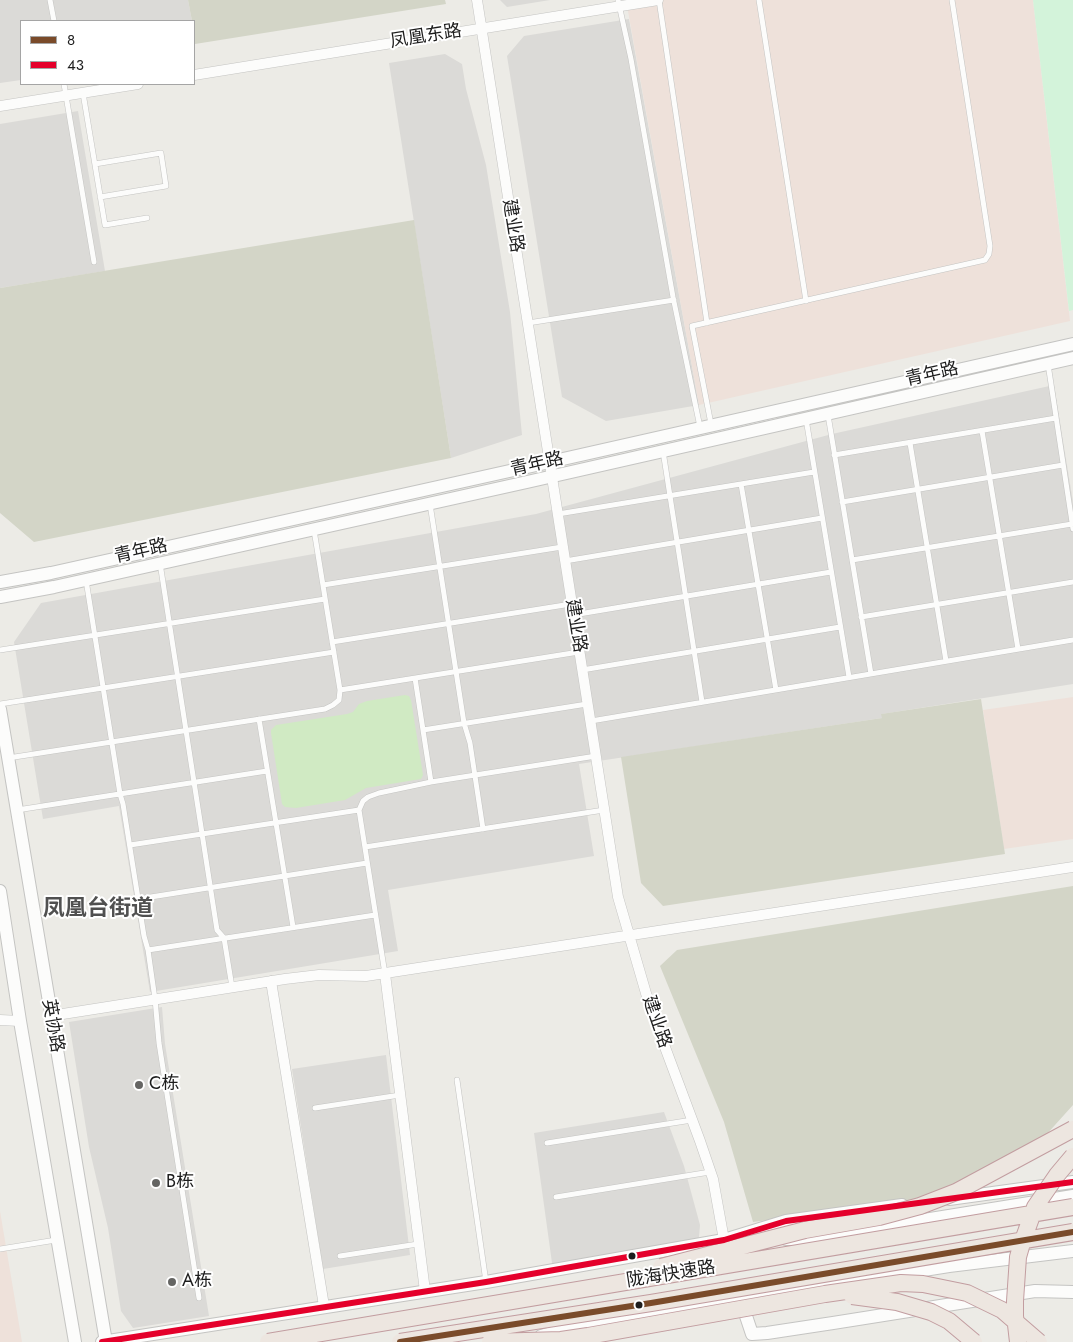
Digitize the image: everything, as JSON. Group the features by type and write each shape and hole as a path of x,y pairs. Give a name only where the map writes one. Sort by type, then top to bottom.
{"highway":[{"path":"593,1287 805,1230 900,1213 956,1192 1073,1128"},
{"path":"1018,1342 1015,1301 1018,1257 1022,1243 1035,1207 1073,1156"},
{"name":"陇海快速路","path":"268,1342 1073,1207"},
{"name":"陇海快速路","path":"400,1342 651,1303 1073,1232"},
{"path":"490,1342 561,1340 824,1294 901,1283 923,1284 967,1293 1002,1310 1039,1342"},
{"path":"824,1294 897,1302 931,1312 949,1321 974,1342"}],"street":[{"name":"建业路","path":"477,0 618,897 650,1007 693,1120 710,1172 724,1240"},
{"name":"凤凰东路","path":"195,75 481,28 619,3 659,0"},
{"path":"0,106 132,85"},
{"name":"青年路","path":"0,582 51,573 1073,344"},
{"name":"青年路","path":"0,597 552,476 1073,358"},
{"name":"英协路","path":"0,709 104,1342"},
{"path":"50,1016 320,974 366,976 385,974 1073,867"},
{"name":"英协路","path":"0,891 1,908 75,1342"},
{"path":"385,974 425,1291"},
{"path":"272,981 324,1306"},
{"path":"0,1020 20,1021"},
{"path":"104,1342 486,1282 724,1240 786,1221 1073,1182"},
{"path":"724,1240 806,1239 1073,1196"},
{"path":"522,1342 584,1324 949,1266 1073,1251"},
{"path":"740,1299 752,1334 824,1325 1035,1291 1073,1292"}],"lane":[{"path":"50,0 54,20"},
{"path":"659,0 707,323"},
{"path":"759,0 806,301"},
{"path":"705,427 692,326 985,260 989,254 990,246 952,0"},
{"path":"619,3 631,59 674,300 705,427"},
{"path":"64,85 94,262"},
{"path":"83,93 105,225 147,218"},
{"path":"95,164 161,153 166,186 100,197"},
{"path":"528,323 674,300"},
{"path":"852,560 1073,526 1048,364"},
{"path":"827,413 871,674"},
{"path":"806,418 849,677"},
{"path":"834,455 1056,418"},
{"path":"982,431 1018,649"},
{"path":"910,442 946,661"},
{"path":"663,451 702,702"},
{"path":"842,502 1063,465"},
{"path":"558,514 814,472"},
{"path":"742,484 776,690"},
{"path":"430,503 464,723 470,743 484,829"},
{"path":"564,561 822,518"},
{"path":"8,758 324,709 334,705 339,700 340,690 314,528"},
{"path":"323,585 562,547"},
{"path":"160,563 217,930 224,938 232,987"},
{"path":"573,615 831,572"},
{"path":"86,579 120,794 148,950 160,1044 199,1298"},
{"path":"861,617 1073,582"},
{"path":"0,650 326,599"},
{"path":"332,642 571,604"},
{"path":"582,670 840,627"},
{"path":"590,722 1073,640"},
{"path":"0,704 334,652"},
{"path":"340,690 579,652"},
{"path":"415,678 431,782"},
{"path":"423,730 587,704"},
{"path":"259,719 293,928"},
{"path":"385,974 359,810 363,801 380,793 431,782 596,756"},
{"path":"16,810 267,772"},
{"path":"130,845 359,810"},
{"path":"365,847 604,810"},
{"path":"138,898 367,863"},
{"path":"148,950 376,915"},
{"path":"457,1080 486,1282"},
{"path":"315,1108 400,1095"},
{"path":"547,1143 693,1120"},
{"path":"556,1196 710,1172"},
{"path":"0,1250 58,1239"},
{"path":"340,1256 418,1244"}],"shaded area":[{"path":"0,0 188,0 192,20 20,20 20,80 0,83"},
{"path":"188,0 445,0 446,4 195,44 195,20 192,20"},
{"path":"500,0 550,0 507,7"},
{"path":"626,0 1033,0 1070,321 699,405"},
{"path":"629,19 699,405 606,421 562,397 507,56 524,36"},
{"path":"445,54 462,64 466,89 486,165 510,312 522,435 451,458 389,63"},
{"path":"78,111 105,271 0,288 0,124"},
{"path":"414,220 451,458 34,542 0,513 0,288"},
{"path":"1054,385 1073,502 1073,684 882,714 882,718 579,764 594,856 388,890 398,951 150,992 119,806 43,819 14,642 41,603 536,514 832,434"},
{"path":"1073,697 1073,839 1004,849 983,710"},
{"path":"981,699 1005,854 663,906 641,883 621,757 882,718 881,714"},
{"path":"1073,886 1073,1105 1046,1135 957,1188 902,1203 753,1222 724,1122 660,966 677,950"},
{"path":"162,1007 165,1044 209,1316 133,1328 121,1311 108,1228 89,1147 69,1022"},
{"path":"386,1055 410,1255 323,1269 292,1069"},
{"path":"664,1112 684,1166 700,1225 699,1237 695,1242 553,1270 534,1133"},
{"path":"0,1211 22,1342 0,1342"}],"green space":[{"path":"1033,0 1073,0 1073,310 1069,311"},
{"path":"409,696 411,700 423,775 421,779 366,788 345,800 296,808 285,807 282,804 271,733 271,730 276,725 347,714 353,712 359,704 367,701"}],"transit line":[{"name":"43","path":"102,1342 486,1282 724,1240 786,1221 1073,1182"},
{"name":"8","path":"400,1342 651,1303 1073,1232"}],"place":[{"name":"C栋","path":"139,1085"},
{"name":"B栋","path":"156,1183"},
{"name":"A栋","path":"172,1282"}],"district":[{"name":"凤凰台街道","path":"98,910"}]}
